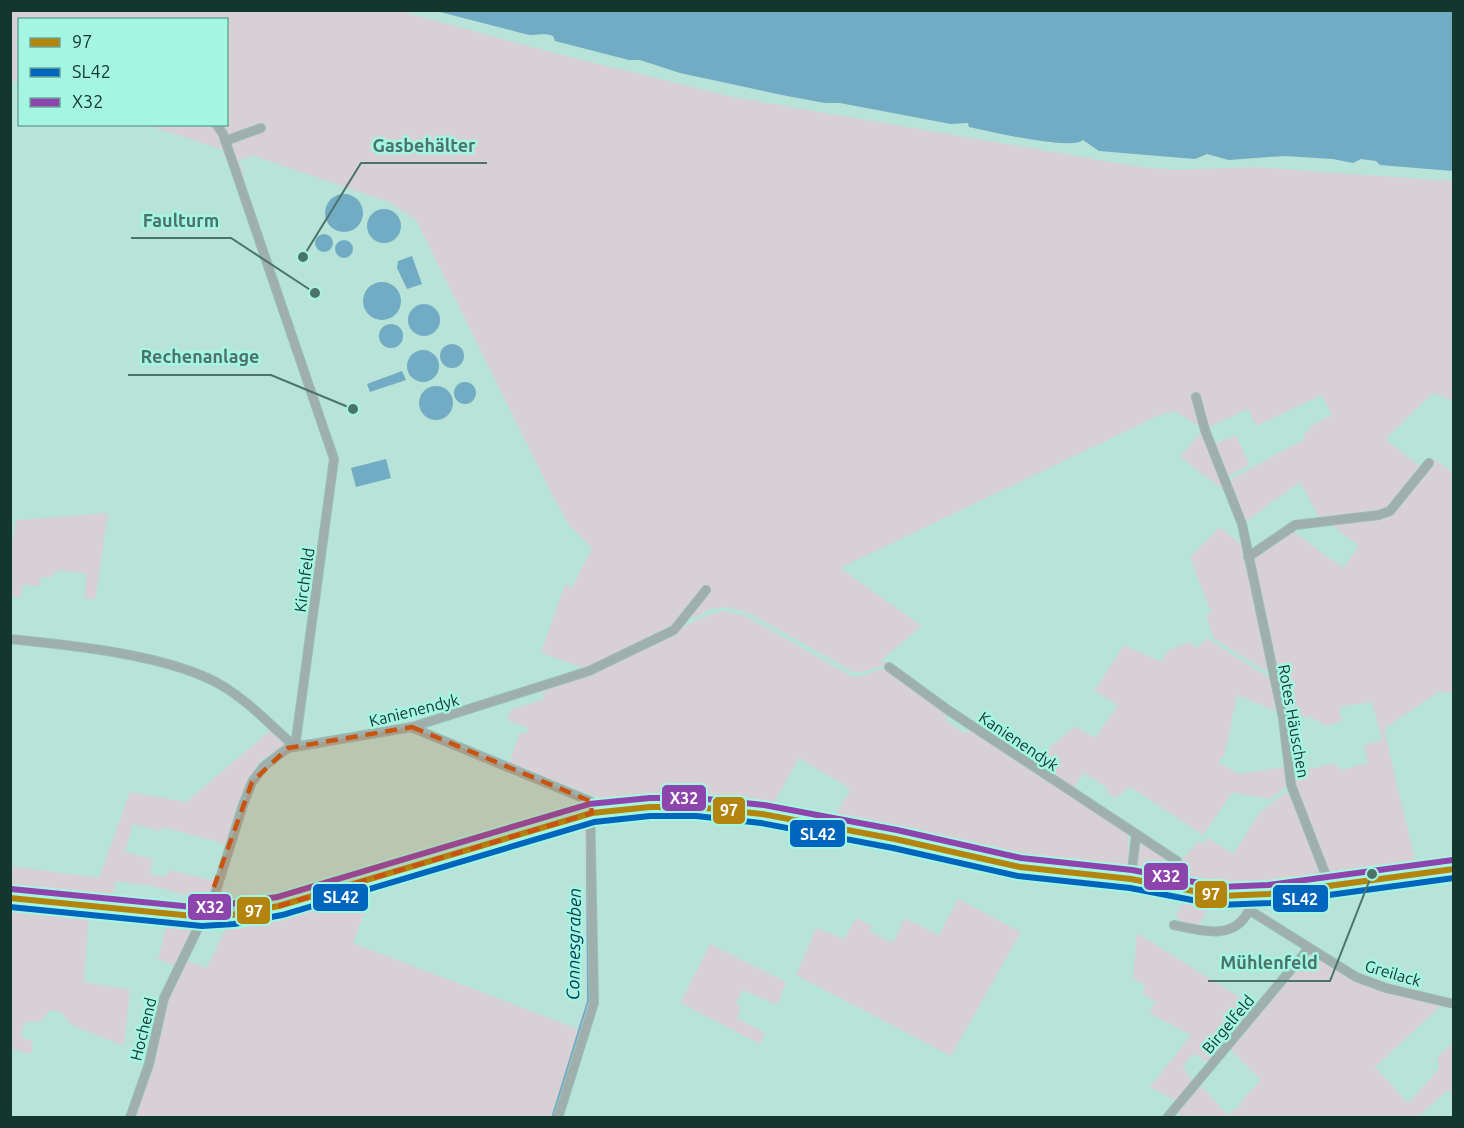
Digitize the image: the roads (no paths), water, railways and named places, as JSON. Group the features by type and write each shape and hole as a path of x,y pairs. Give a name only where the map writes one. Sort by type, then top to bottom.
{"main road":[{"path":"10,898 203,917 232,915 279,906 592,813 650,807 685,807 762,814 895,839 1020,867 1131,879 1218,896 1248,896 1454,869"}],"street":[{"name":"Kirchfeld","path":"217,126 225,141 334,459 295,747"},
{"path":"225,141 261,128"},
{"name":"Rotes Häuschen","path":"1196,397 1205,430 1242,524 1283,718 1291,785 1330,885"},
{"path":"1248,557 1295,525 1379,515 1390,511 1429,463"},
{"name":"Kanienendyk","path":"203,917 216,891 252,782 264,766 288,748 412,727 553,685 634,651 674,630 706,590"},
{"path":"10,639 125,656 193,672 220,685 241,699 295,747"},
{"name":"Kanienendyk","path":"889,668 1177,861"},
{"path":"412,727 590,801 594,1003 558,1118"},
{"path":"1131,879 1136,835"},
{"path":"1174,925 1203,932 1236,928 1244,922 1250,910 1248,896"},
{"name":"Greilack","path":"1250,910 1366,981 1454,1004"},
{"name":"Hochend","path":"130,1118 149,1064 164,998 203,917"},
{"name":"Birgelfeld","path":"1167,1118 1309,948"}],"water":[{"path":"436,11 1453,11 1453,171 1380,165 1376,161 1361,159 1353,163 1333,159 1284,156 1229,160 1207,154 1195,159 1099,151 1083,140 1076,143 1047,142 969,127 968,123 951,124 840,103 825,103 787,96 680,73 640,60 629,60 555,41 553,36 549,35 525,34"},
{"path":"344,194 358,199 363,213 358,227 344,232 330,227 325,213 330,199"},
{"path":"384,209 396,214 401,226 396,238 384,243 372,238 367,226 372,214"},
{"path":"320,234 328,234 333,239 331,250 320,252 315,247 315,239"},
{"path":"340,240 348,240 353,245 351,256 340,258 335,253 335,245"},
{"path":"412,256 422,284 407,289 397,268 398,261"},
{"path":"382,282 395,288 401,301 395,314 382,320 369,314 363,301 369,288"},
{"path":"424,304 435,309 440,320 435,331 424,336 413,331 408,320 413,309"},
{"path":"391,324 399,328 403,336 399,344 391,348 383,344 379,336 383,328"},
{"path":"452,344 460,348 464,356 460,364 452,368 444,364 440,356 444,348"},
{"path":"423,350 434,355 439,366 434,377 423,382 412,377 407,366 412,355"},
{"path":"402,371 406,380 370,392 367,384"},
{"path":"465,382 473,385 476,393 473,401 465,404 457,401 454,393 457,385"},
{"path":"436,386 448,391 453,403 448,415 436,420 424,415 419,403 424,391"},
{"path":"386,459 391,478 356,487 351,468"}],"waterway":[{"name":"Connesgraben","path":"552,1118 588,1001 587,838"}],"place":[{"name":"Gasbehälter","path":"303,257"},
{"name":"Faulturm","path":"315,293"},
{"name":"Rechenanlage","path":"353,409"},
{"name":"Mühlenfeld","path":"1372,874"}]}
